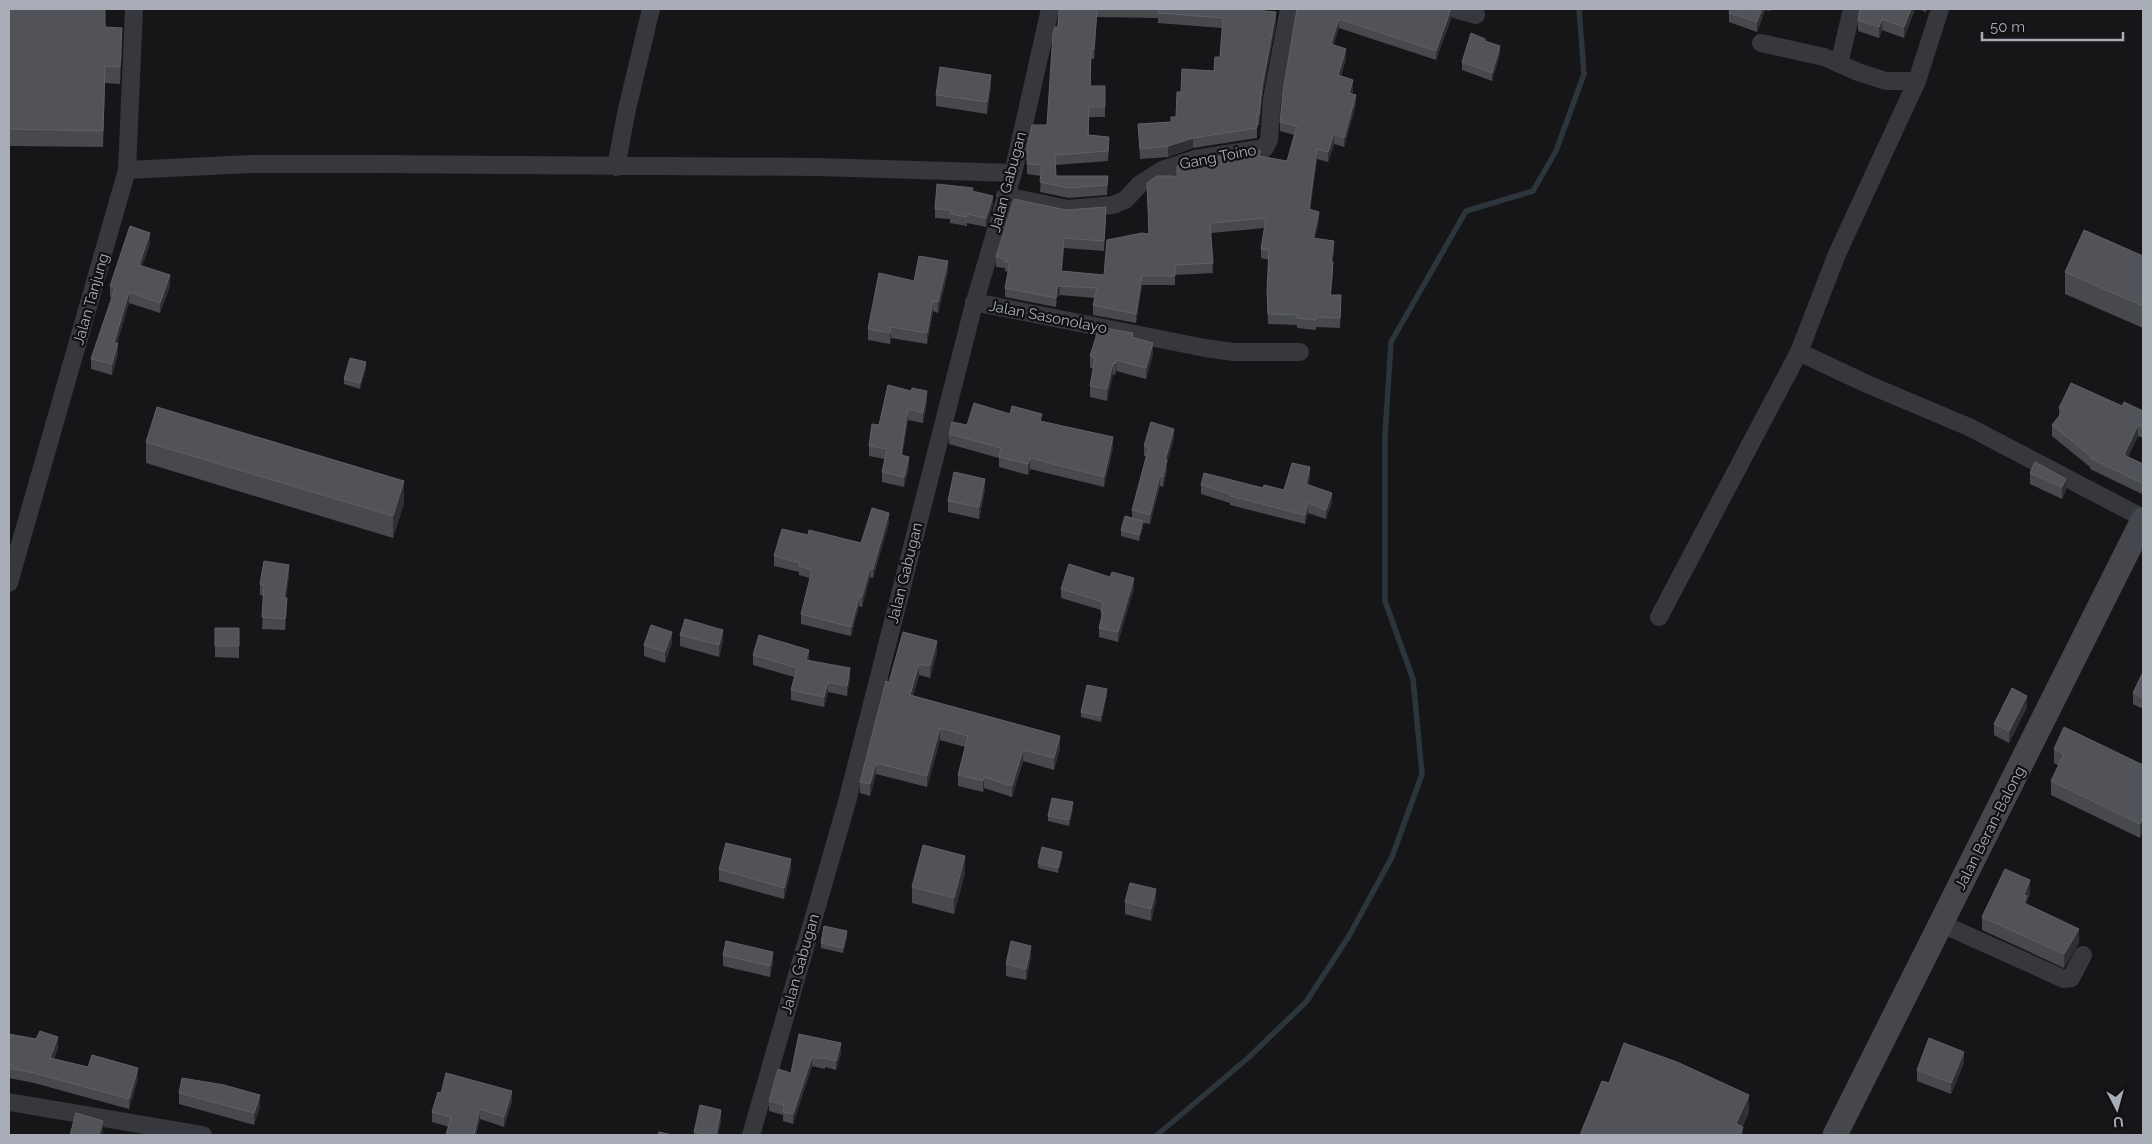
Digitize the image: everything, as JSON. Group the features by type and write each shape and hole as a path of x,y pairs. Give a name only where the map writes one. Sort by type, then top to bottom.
{"main road":[{"name":"Jalan Beran-Balong","path":"1835,1135 2143,519"}],"street":[{"name":"Jalan Tanjung","path":"9,583 127,170 134,9"},
{"path":"616,167 627,109 651,9"},
{"name":"Jalan Gabugan","path":"751,1135 847,802 974,302 1013,172 1050,9"},
{"name":"Gang Toino","path":"1005,196 1068,209 1113,205 1125,200 1140,184 1162,170 1195,159 1265,148 1269,140 1272,99 1289,9"},
{"path":"1455,9 1476,15"},
{"path":"1839,64 1852,9"},
{"path":"1659,617 1799,352 1838,254 1917,81 1940,9"},
{"path":"1761,43 1824,57 1858,72 1886,81 1917,81"},
{"path":"127,170 251,164 818,167 1013,172"},
{"name":"Jalan Sasonolayo","path":"974,302 1205,348 1234,352 1300,352"},
{"path":"1799,352 1867,384 1969,427 2143,519"},
{"path":"1942,924 2064,979 2070,978 2083,955"},
{"path":"9,1102 203,1135"}],"building":[{"path":"9,9 105,9 105,27 122,28 120,67 105,66 103,131 9,129"},
{"path":"1059,9 1097,9 1094,49 1091,49 1090,86 1105,86 1105,107 1089,107 1088,135 1109,137 1108,151 1055,155 1056,176 1108,176 1107,185 1069,188 1040,182 1042,165 1027,164 1027,147 1032,125 1047,125 1053,33 1055,27 1058,27"},
{"path":"1158,9 1264,9 1264,11 1276,12 1262,87 1259,115 1257,114 1257,128 1193,138 1168,146 1140,149 1138,124 1171,122 1171,117 1176,117 1177,92 1181,92 1182,69 1214,71 1215,57 1220,57 1223,18 1158,13"},
{"path":"1297,9 1451,9 1436,51 1339,19 1331,44 1346,49 1338,75 1353,80 1349,93 1356,95 1344,138 1334,134 1328,152 1317,149 1309,209 1319,212 1313,238 1334,241 1330,295 1341,295 1340,318 1316,317 1316,320 1297,318 1298,315 1268,314 1269,250 1261,249 1266,218 1210,223 1213,263 1175,265 1175,276 1142,276 1136,314 1093,305 1097,288 1060,286 1057,287 1056,298 1005,288 1010,262 1005,262 1005,259 996,257 1014,199 1066,210 1106,207 1104,241 1064,238 1061,271 1104,275 1107,240 1142,233 1149,234 1147,183 1157,176 1177,176 1177,166 1198,160 1260,150 1259,156 1287,161 1297,126 1280,122 1283,91"},
{"path":"1730,9 1762,9 1757,22 1729,13"},
{"path":"1860,9 1911,9 1904,27 1882,19 1879,27 1858,20"},
{"path":"1471,33 1485,39 1485,41 1500,46 1492,73 1462,62"},
{"path":"940,67 991,75 987,102 936,95"},
{"path":"937,184 973,188 972,191 993,196 986,218 967,214 967,217 950,214 951,210 935,209"},
{"path":"130,226 150,233 139,265 170,275 160,303 129,292 114,343 118,343 112,364 91,359 115,288 110,286"},
{"path":"2084,230 2143,256 2143,306 2065,272"},
{"path":"919,256 948,261 938,302 933,301 927,333 891,327 890,333 868,329 879,273 914,281"},
{"path":"1099,327 1133,333 1132,337 1153,343 1146,368 1116,360 1115,364 1113,363 1107,389 1090,386 1095,358 1090,356"},
{"path":"350,358 366,362 360,383 344,379"},
{"path":"2071,383 2122,406 2124,402 2143,411 2143,427 2138,425 2124,455 2143,464 2142,483 2090,458 2091,456 2052,425 2064,410 2059,408"},
{"path":"888,385 911,391 912,388 927,391 923,413 908,409 901,455 909,457 904,477 882,472 887,449 869,446 872,424 879,425"},
{"path":"974,403 1010,414 1012,406 1042,414 1040,421 1113,437 1104,477 1030,458 1028,464 999,457 1001,448 949,434 952,422 967,425"},
{"path":"157,407 404,481 393,516 146,442"},
{"path":"1151,422 1174,429 1165,460 1167,460 1163,477 1160,476 1150,515 1132,510 1149,447 1144,446"},
{"path":"2035,462 2066,479 2062,487 2030,473"},
{"path":"1292,463 1310,467 1306,484 1332,493 1326,510 1308,503 1305,515 1230,496 1231,494 1201,485 1204,473 1263,488 1264,485 1284,490"},
{"path":"954,472 985,479 979,507 948,501"},
{"path":"872,508 889,513 873,569 870,568 862,597 859,597 851,627 801,614 812,570 799,566 800,563 774,556 782,529 808,535 809,530 861,543"},
{"path":"1125,516 1143,521 1139,535 1121,530"},
{"path":"264,561 289,565 284,598 287,598 285,619 262,617 264,585 260,584"},
{"path":"1069,564 1110,577 1112,572 1134,578 1118,632 1099,628 1103,612 1101,612 1103,602 1061,589"},
{"path":"685,619 723,630 719,645 680,635"},
{"path":"651,625 672,632 665,652 644,645"},
{"path":"215,628 239,628 239,646 215,646"},
{"path":"903,632 937,641 930,666 919,664 910,695 1060,736 1054,758 1023,750 1012,786 984,777 983,781 958,775 968,736 940,728 927,776 876,763 870,784 860,782 886,681 889,682"},
{"path":"759,635 809,650 806,660 850,668 847,686 828,682 824,697 791,690 797,668 753,655"},
{"path":"2143,674 2143,698 2133,693"},
{"path":"1087,685 1107,689 1101,716 1081,712"},
{"path":"2012,688 2027,696 2009,731 1994,724"},
{"path":"2064,727 2143,765 2143,817 2140,824 2051,781 2064,754 2054,749"},
{"path":"1052,798 1073,802 1069,820 1048,816"},
{"path":"726,843 791,859 784,888 719,869"},
{"path":"923,845 965,856 954,898 912,887"},
{"path":"1042,847 1062,852 1058,868 1038,863"},
{"path":"2005,869 2030,880 2024,895 2027,896 2024,903 2079,929 2064,954 1982,917"},
{"path":"1130,883 1156,889 1151,909 1125,902"},
{"path":"824,926 847,931 843,948 821,943"},
{"path":"726,941 773,952 770,966 723,955"},
{"path":"1011,941 1031,946 1026,969 1006,964"},
{"path":"40,1031 58,1037 50,1058 88,1067 92,1055 138,1068 129,1099 9,1068 9,1034 36,1039"},
{"path":"799,1034 841,1043 836,1061 812,1057 793,1114 783,1112 784,1105 769,1101 778,1069 791,1073"},
{"path":"1929,1038 1964,1052 1951,1083 1917,1070"},
{"path":"1624,1043 1677,1062 1749,1095 1736,1124 1743,1127 1740,1135 1580,1135 1602,1081 1609,1083"},
{"path":"446,1073 512,1091 504,1117 480,1109 474,1135 446,1135 451,1117 432,1112 438,1092 441,1093"},
{"path":"182,1078 224,1085 260,1095 254,1113 179,1093"},
{"path":"700,1105 721,1110 716,1135 694,1132"},
{"path":"76,1113 103,1121 99,1134 103,1135 70,1135"},
{"path":"659,1132 672,1135 658,1135"}],"waterway":[{"path":"1157,1135 1248,1058 1306,1002 1349,936 1392,857 1422,774 1413,679 1385,601 1385,435 1391,342 1466,211 1533,191 1556,151 1584,74 1579,9"}]}
